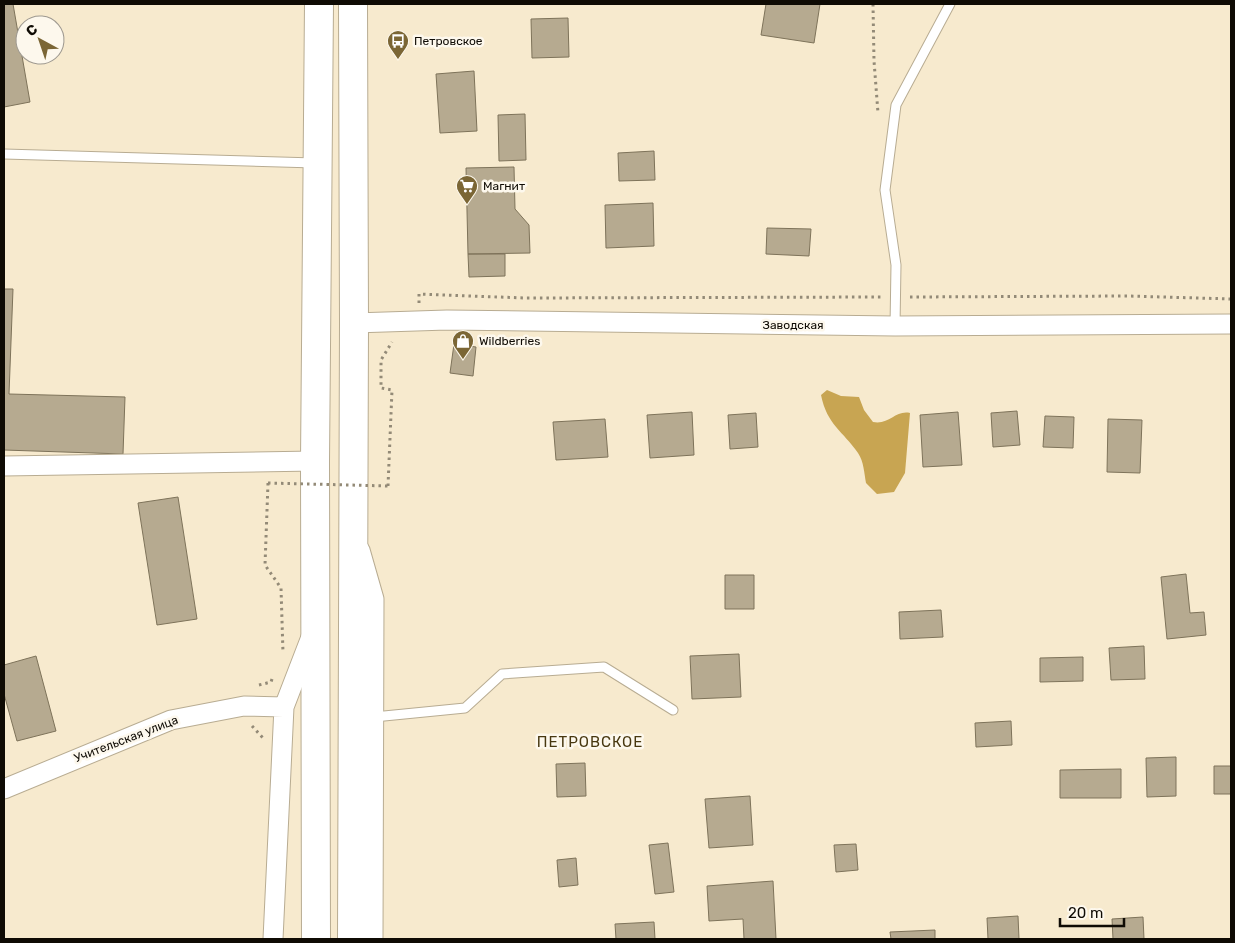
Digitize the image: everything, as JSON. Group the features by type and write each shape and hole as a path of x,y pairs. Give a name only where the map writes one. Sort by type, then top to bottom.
{"highway":[{"path":"316,939 315,460 319,4"},
{"path":"352,939 354,528 353,4"}],"street":[{"name":"Заводская","path":"354,323 420,321 895,326 1231,324"},
{"path":"4,466 315,460"},
{"path":"354,528 374,598 373,939"},
{"path":"272,939 284,707 316,624"},
{"name":"Учительская улица","path":"4,789 171,720 244,706 284,707"}],"lane":[{"path":"895,326 896,265 884,190 896,105 950,4"},
{"path":"4,154 318,163"},
{"path":"374,716 465,708 502,674 604,667 673,710"}],"path":[{"path":"873,4 874,61 879,120"},
{"path":"420,321 419,294 524,298 1128,296 1231,299"},
{"path":"283,658 282,588 265,565 268,483 388,486 392,390 381,388 381,360 388,346 395,339"},
{"path":"253,687 271,682 275,674"}],"shaded area":[{"path":"827,390 841,396 859,397 864,410 873,422 884,421 900,414 910,413 905,473 894,492 877,494 866,483 860,456 827,414 821,395"}],"building":[{"path":"4,4 13,4 15,16 15,65 24,65 30,102 4,107"},
{"path":"766,4 820,4 814,43 761,35"},
{"path":"568,18 569,57 532,58 531,19"},
{"path":"474,71 477,131 440,133 436,74"},
{"path":"525,114 526,160 499,161 498,115"},
{"path":"654,151 655,180 619,181 618,153"},
{"path":"514,167 515,209 529,225 530,253 468,254 466,168"},
{"path":"653,203 654,246 606,248 605,205"},
{"path":"767,228 811,229 809,256 766,254"},
{"path":"468,254 505,254 505,276 469,277"},
{"path":"4,289 13,289 9,394 125,397 123,454 4,450"},
{"name":"Wildberries","path":"454,344 476,347 473,376 450,373"},
{"path":"1017,411 1020,445 993,447 991,413"},
{"path":"692,412 694,455 650,458 647,415"},
{"path":"958,412 962,465 923,467 920,415"},
{"path":"756,413 758,447 730,449 728,415"},
{"path":"1045,416 1074,417 1073,448 1043,447"},
{"path":"605,419 608,457 556,460 553,422"},
{"path":"1108,419 1142,420 1140,473 1107,472"},
{"path":"178,497 197,619 157,625 138,503"},
{"path":"1186,574 1190,613 1204,612 1206,635 1167,639 1161,577"},
{"path":"725,575 754,575 754,609 725,609"},
{"path":"941,610 943,637 900,639 899,612"},
{"path":"1144,646 1145,679 1111,680 1109,648"},
{"path":"739,654 741,697 692,699 690,656"},
{"path":"36,656 56,731 17,741 4,694 4,665"},
{"path":"1083,657 1083,681 1040,682 1040,658"},
{"path":"1011,721 1012,745 976,747 975,723"},
{"path":"1176,757 1176,796 1147,797 1146,758"},
{"path":"585,763 586,796 557,797 556,764"},
{"path":"1214,766 1231,766 1231,794 1214,794"},
{"path":"1121,769 1121,798 1060,798 1060,770"},
{"path":"750,796 753,845 709,848 705,799"},
{"path":"668,843 674,892 655,894 649,845"},
{"path":"856,844 858,870 836,872 834,845"},
{"path":"576,858 578,885 559,887 557,860"},
{"path":"773,881 776,939 744,939 743,919 709,921 707,886"},
{"path":"1018,916 1019,939 988,939 987,918"},
{"path":"1143,917 1144,939 1113,939 1112,919"},
{"path":"654,922 655,939 616,939 615,924"},
{"path":"935,930 935,939 891,939 890,932"}],"place":[{"name":"Петровское","path":"398,60"},
{"name":"Магнит","path":"467,205"},
{"name":"Wildberries","path":"463,360"}],"district":[{"name":"ПЕТРОВСКОЕ","path":"590,742"}]}
